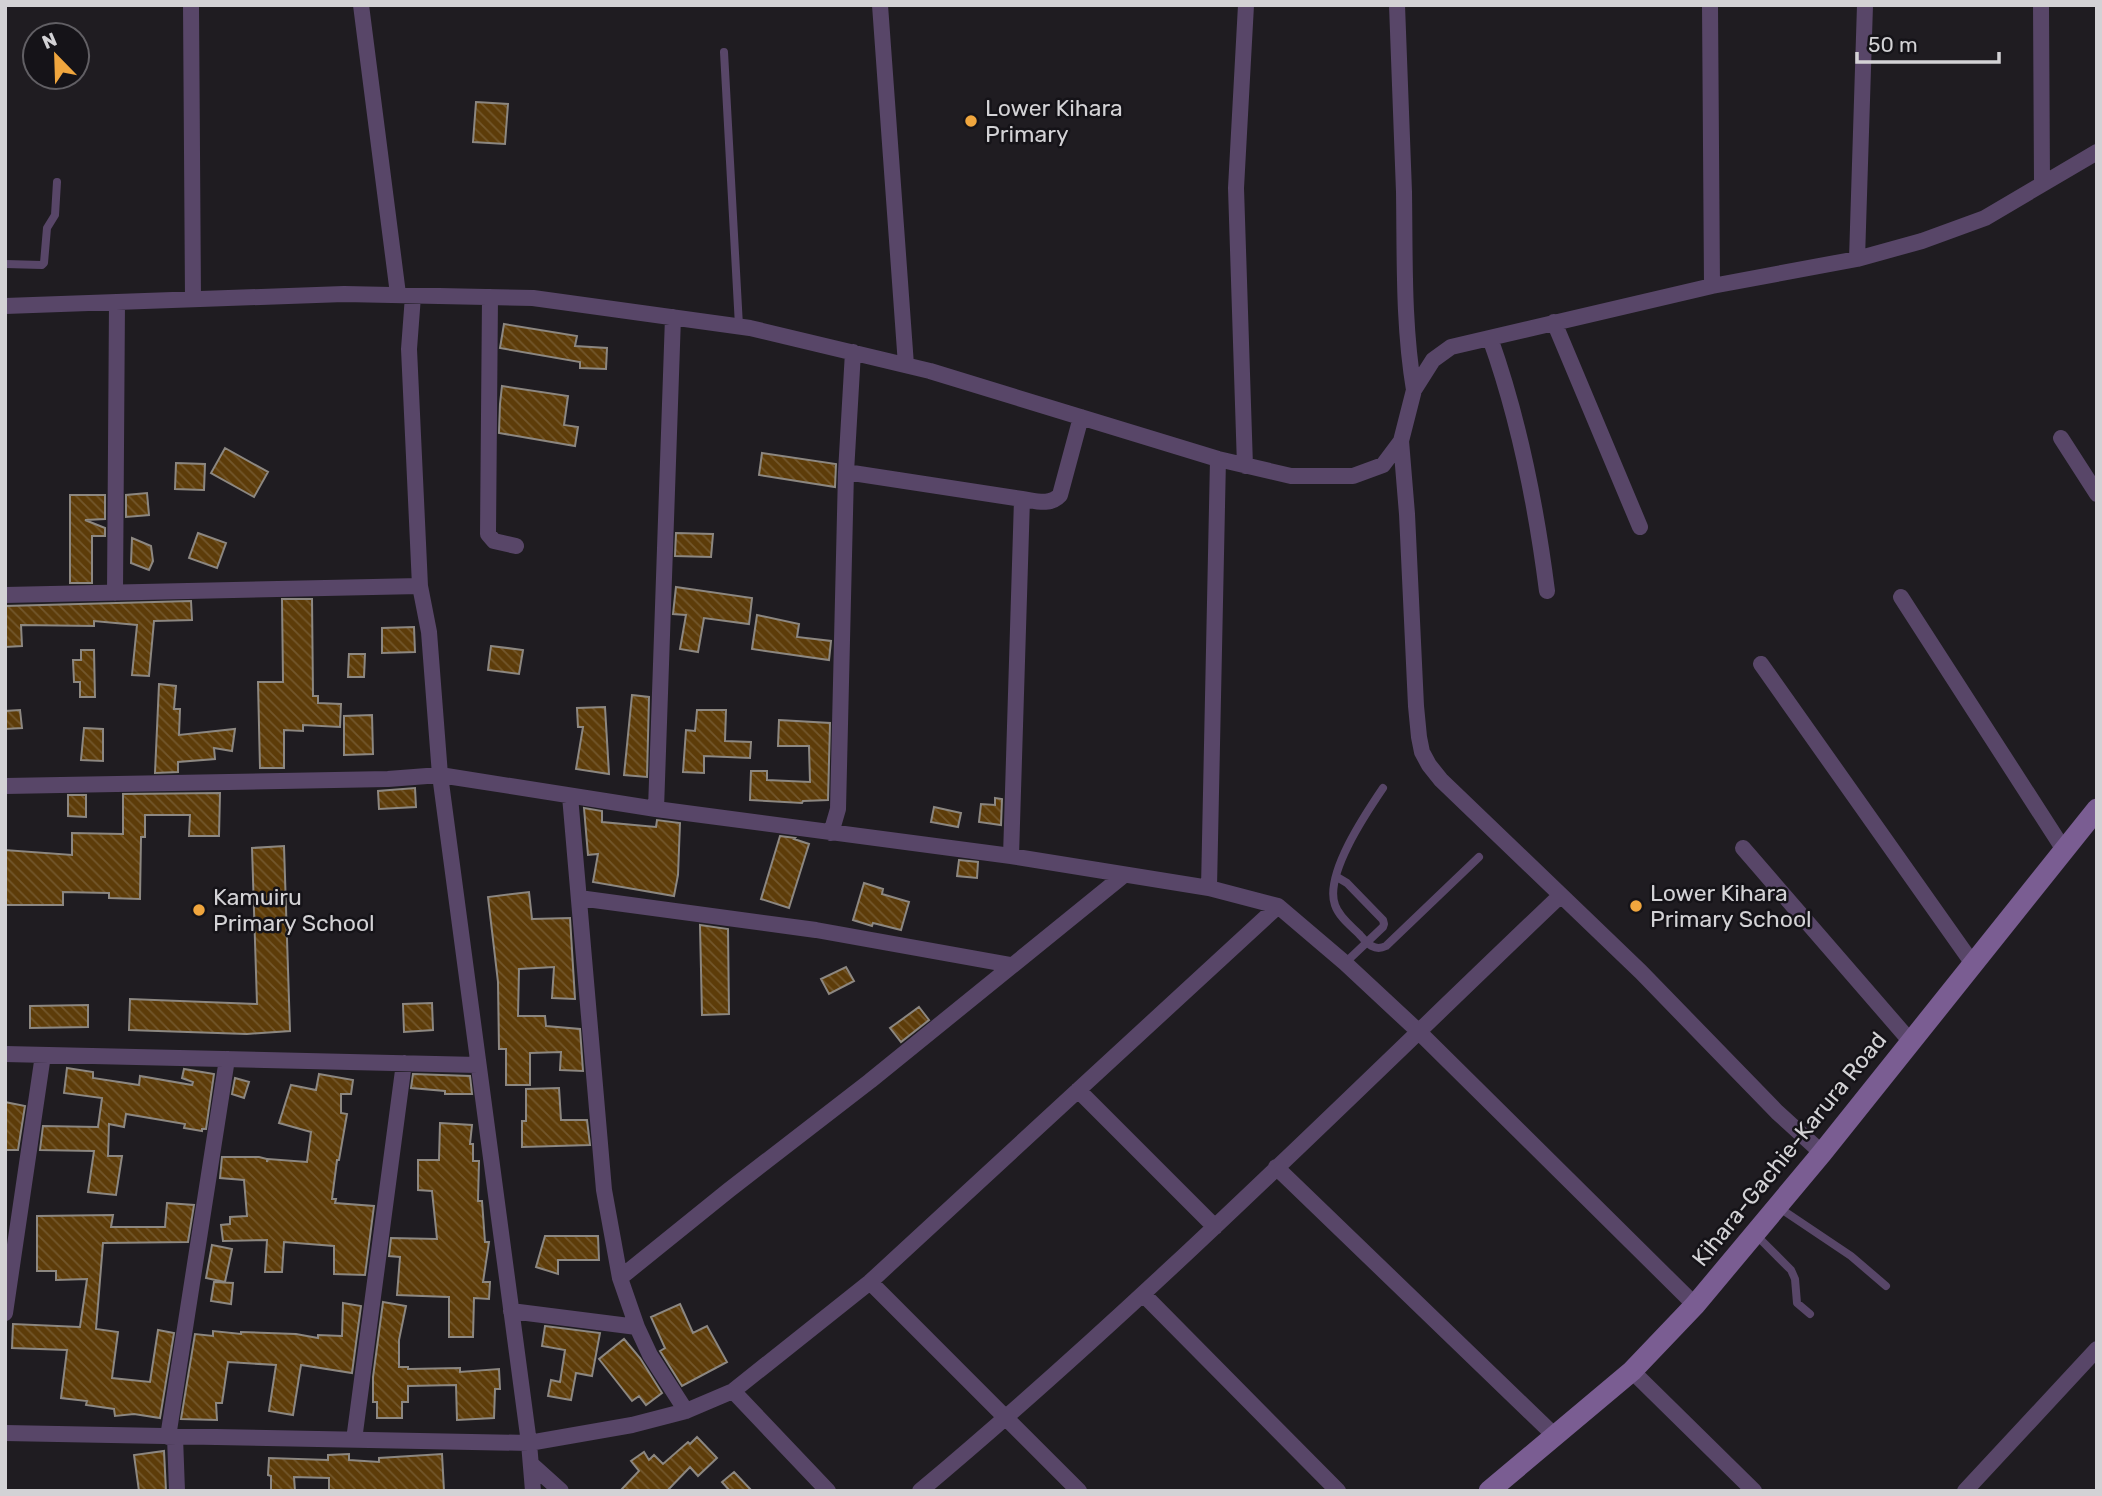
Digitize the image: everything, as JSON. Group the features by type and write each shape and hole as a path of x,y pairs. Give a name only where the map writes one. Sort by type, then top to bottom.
{"street":[{"path":"191,5 193,299"},
{"path":"361,5 405,295 420,586 429,632 440,775 529,1443 533,1491"},
{"path":"880,5 906,365"},
{"path":"1245,466 1236,188 1246,5"},
{"path":"1397,5 1404,191 1404,308 1414,390"},
{"path":"1710,5 1712,286"},
{"path":"1857,259 1865,5"},
{"path":"2041,5 2042,184"},
{"path":"1822,1153 1777,1112 1641,972 1441,780 1422,752 1416,706 1401,441 1414,390 1433,360 1451,347 1712,286 1857,259 1922,241 1985,218 2097,152"},
{"path":"5,306 344,294 533,298 739,326 853,352 906,365 1218,459 1291,476 1353,476 1383,465 1401,441"},
{"path":"490,297 488,534 494,541 516,546"},
{"path":"115,593 117,302"},
{"path":"656,809 673,317"},
{"path":"1554,322 1640,527"},
{"path":"1490,338 1513,410 1539,532 1547,591"},
{"path":"831,833 838,809 846,472 853,352"},
{"path":"846,472 1022,499 1054,501 1060,495 1081,417"},
{"path":"2061,438 2097,494"},
{"path":"1209,888 1218,459"},
{"path":"1011,856 1022,499"},
{"path":"5,595 420,586"},
{"path":"1901,597 2064,850"},
{"path":"1760,664 1973,964"},
{"path":"5,786 388,779 440,775 656,809 1011,856 1209,888 1278,906 1345,963 1418,1031 1695,1305"},
{"path":"570,796 604,1190 620,1278 650,1355 686,1411"},
{"name":"Kihara-Gachie-Karura Road","path":"1489,1491 1632,1371 1695,1305 1822,1153 2097,809"},
{"path":"1743,848 1910,1042"},
{"path":"620,1278 870,1081 1124,875"},
{"path":"920,1491 1007,1418 1143,1294 1561,895"},
{"path":"579,898 816,930 1011,965"},
{"path":"5,1433 529,1443 632,1425 686,1411 733,1391 870,1282 1278,906"},
{"path":"5,1054 478,1065"},
{"path":"5,1313 43,1055"},
{"path":"177,1491 172,1437 227,1059"},
{"path":"354,1440 404,1063"},
{"path":"1078,1090 1215,1227"},
{"path":"1276,1167 1555,1436"},
{"path":"870,1282 1079,1491"},
{"path":"1143,1294 1338,1491"},
{"path":"511,1311 637,1327"},
{"path":"1965,1491 2097,1349"},
{"path":"1632,1371 1754,1491"},
{"path":"733,1391 828,1491"},
{"path":"531,1464 561,1491"}],"lane":[{"path":"724,52 739,326"},
{"path":"5,264 33,266 44,263 47,228 55,215 57,182"},
{"path":"1383,788 1348,843 1333,894 1339,913 1367,943 1380,949 1385,946 1479,858"},
{"path":"1337,877 1348,883 1383,920 1383,927 1345,963"},
{"path":"1777,1206 1851,1256 1886,1286"},
{"path":"1755,1234 1791,1270 1795,1279 1797,1303 1810,1314"}],"building":[{"path":"476,102 508,104 505,144 473,142"},
{"path":"504,324 577,336 575,346 607,348 606,369 580,368 580,362 500,348"},
{"path":"502,386 568,396 564,425 578,427 575,446 499,433"},
{"path":"225,448 268,472 254,497 211,473"},
{"path":"762,453 836,464 835,487 759,475"},
{"path":"176,463 205,464 204,490 175,489"},
{"path":"147,493 149,515 126,517 126,495"},
{"path":"70,495 105,495 105,519 85,520 105,528 105,536 92,536 92,583 70,583"},
{"path":"198,533 226,543 217,568 189,558"},
{"path":"676,533 713,534 711,557 675,556"},
{"path":"132,538 151,546 153,561 149,570 131,563"},
{"path":"676,587 752,598 749,624 704,618 698,652 680,649 686,615 673,614"},
{"path":"282,599 312,599 313,696 318,696 318,703 341,704 340,727 303,725 303,731 284,730 284,768 260,768 258,682 283,682"},
{"path":"191,601 192,620 154,621 149,676 132,675 137,625 94,621 94,626 21,625 22,646 5,647 5,606"},
{"path":"757,615 799,624 797,637 831,641 829,660 752,649"},
{"path":"414,627 415,652 382,653 382,628"},
{"path":"491,646 523,650 519,674 488,670"},
{"path":"81,650 94,650 95,697 80,697 80,682 74,682 73,660 81,660"},
{"path":"349,654 365,654 364,677 348,677"},
{"path":"159,684 176,686 174,709 180,709 179,735 235,729 232,751 214,748 215,759 178,762 178,772 155,773"},
{"path":"632,695 649,697 647,777 624,775"},
{"path":"605,707 609,774 576,769 583,727 578,727 577,708"},
{"path":"20,710 22,728 5,729 5,711"},
{"path":"697,710 726,710 725,741 751,742 750,758 704,756 704,773 683,772 686,730 695,731"},
{"path":"372,715 373,754 344,755 344,716"},
{"path":"779,720 830,723 828,800 802,803 750,800 751,771 767,771 767,780 810,782 809,746 778,746"},
{"path":"84,728 103,729 103,761 81,760"},
{"path":"415,788 416,807 379,809 378,791"},
{"path":"220,793 219,836 189,836 190,815 145,815 145,837 141,837 140,899 109,898 109,893 63,892 63,905 5,905 5,850 72,855 72,833 123,834 123,794"},
{"path":"68,795 86,795 86,817 68,816"},
{"path":"995,798 1002,799 1001,825 979,822 981,804 995,805"},
{"path":"934,807 961,813 958,827 931,822"},
{"path":"584,808 602,811 602,822 656,827 657,820 680,823 678,875 674,896 593,882 598,854 588,855"},
{"path":"780,836 809,844 789,908 761,899"},
{"path":"284,846 290,1031 247,1034 129,1030 130,999 257,1004 252,848"},
{"path":"959,860 978,862 977,878 957,876"},
{"path":"864,883 883,889 882,894 909,902 901,930 853,920"},
{"path":"529,892 532,919 570,918 575,999 552,998 554,967 519,969 518,1016 545,1016 546,1026 580,1029 583,1071 560,1070 561,1052 530,1053 530,1085 506,1085 506,1049 499,1049 498,982 488,897"},
{"path":"700,925 728,929 729,1014 702,1015"},
{"path":"846,967 854,981 829,994 821,979"},
{"path":"432,1003 433,1030 404,1032 403,1004"},
{"path":"88,1005 88,1027 30,1028 30,1006"},
{"path":"919,1007 929,1020 901,1042 890,1028"},
{"path":"67,1068 93,1072 93,1078 139,1085 140,1076 192,1085 193,1082 182,1078 184,1069 214,1074 206,1129 202,1131 184,1128 185,1124 126,1114 124,1127 109,1124 108,1156 122,1156 116,1195 88,1192 94,1151 40,1150 43,1126 98,1127 102,1098 64,1093"},
{"path":"319,1074 353,1080 351,1094 341,1094 341,1113 347,1114 332,1199 336,1199 335,1203 374,1206 365,1275 334,1274 334,1246 284,1242 282,1272 265,1272 267,1240 223,1241 221,1225 230,1224 230,1217 247,1216 244,1180 220,1178 222,1157 259,1157 267,1159 267,1162 268,1159 307,1162 311,1132 279,1123 291,1085 316,1090"},
{"path":"413,1074 470,1076 472,1094 445,1094 445,1091 411,1088"},
{"path":"235,1078 249,1082 244,1098 232,1094"},
{"path":"559,1088 561,1120 587,1120 590,1145 522,1147 522,1121 526,1121 526,1089"},
{"path":"5,1102 25,1106 18,1150 5,1150"},
{"path":"440,1123 472,1125 470,1144 473,1144 473,1161 479,1161 478,1201 482,1201 485,1242 489,1242 483,1282 490,1282 489,1299 474,1298 473,1337 449,1337 449,1297 397,1295 400,1257 389,1256 391,1238 437,1239 432,1191 418,1190 418,1160 439,1160"},
{"path":"167,1203 194,1205 188,1242 103,1243 96,1329 118,1332 112,1378 150,1382 158,1330 174,1333 160,1418 134,1414 115,1416 114,1409 86,1405 87,1401 61,1398 67,1350 12,1348 13,1324 80,1327 87,1279 56,1280 56,1271 37,1271 37,1216 113,1215 111,1227 165,1227"},
{"path":"545,1236 598,1236 599,1260 558,1260 558,1274 536,1267"},
{"path":"212,1245 232,1249 225,1282 206,1278"},
{"path":"214,1282 233,1283 231,1304 211,1301"},
{"path":"383,1302 406,1306 399,1340 399,1367 460,1368 460,1372 499,1369 500,1389 495,1389 494,1418 457,1420 456,1385 408,1386 408,1402 402,1402 402,1418 377,1418 377,1402 373,1402 373,1377"},
{"path":"343,1303 361,1306 352,1373 301,1365 293,1415 269,1411 276,1365 228,1362 222,1403 216,1403 217,1420 181,1419 195,1334 213,1336 213,1331 296,1334 318,1338 318,1335 342,1336"},
{"path":"680,1304 693,1333 707,1326 727,1362 682,1386 660,1351 665,1348 651,1317"},
{"path":"545,1326 600,1333 592,1376 576,1373 571,1400 548,1396 551,1380 560,1382 565,1350 542,1346"},
{"path":"624,1339 640,1358 662,1393 646,1405 639,1396 632,1401 599,1359"},
{"path":"697,1437 717,1458 698,1476 690,1467 667,1491 620,1491 639,1471 631,1461 644,1452 649,1460 654,1455 663,1464"},
{"path":"164,1451 166,1491 139,1491 134,1455"},
{"path":"349,1454 349,1460 379,1462 379,1458 442,1454 444,1491 329,1491 329,1478 294,1477 295,1491 271,1491 269,1458 328,1460 328,1455"},
{"path":"734,1472 752,1491 730,1491 722,1482"}],"place":[{"name":"Lower Kihara Primary","path":"971,121"},
{"name":"Lower Kihara Primary School","path":"1636,906"},
{"name":"Kamuiru Primary School","path":"199,910"}]}
